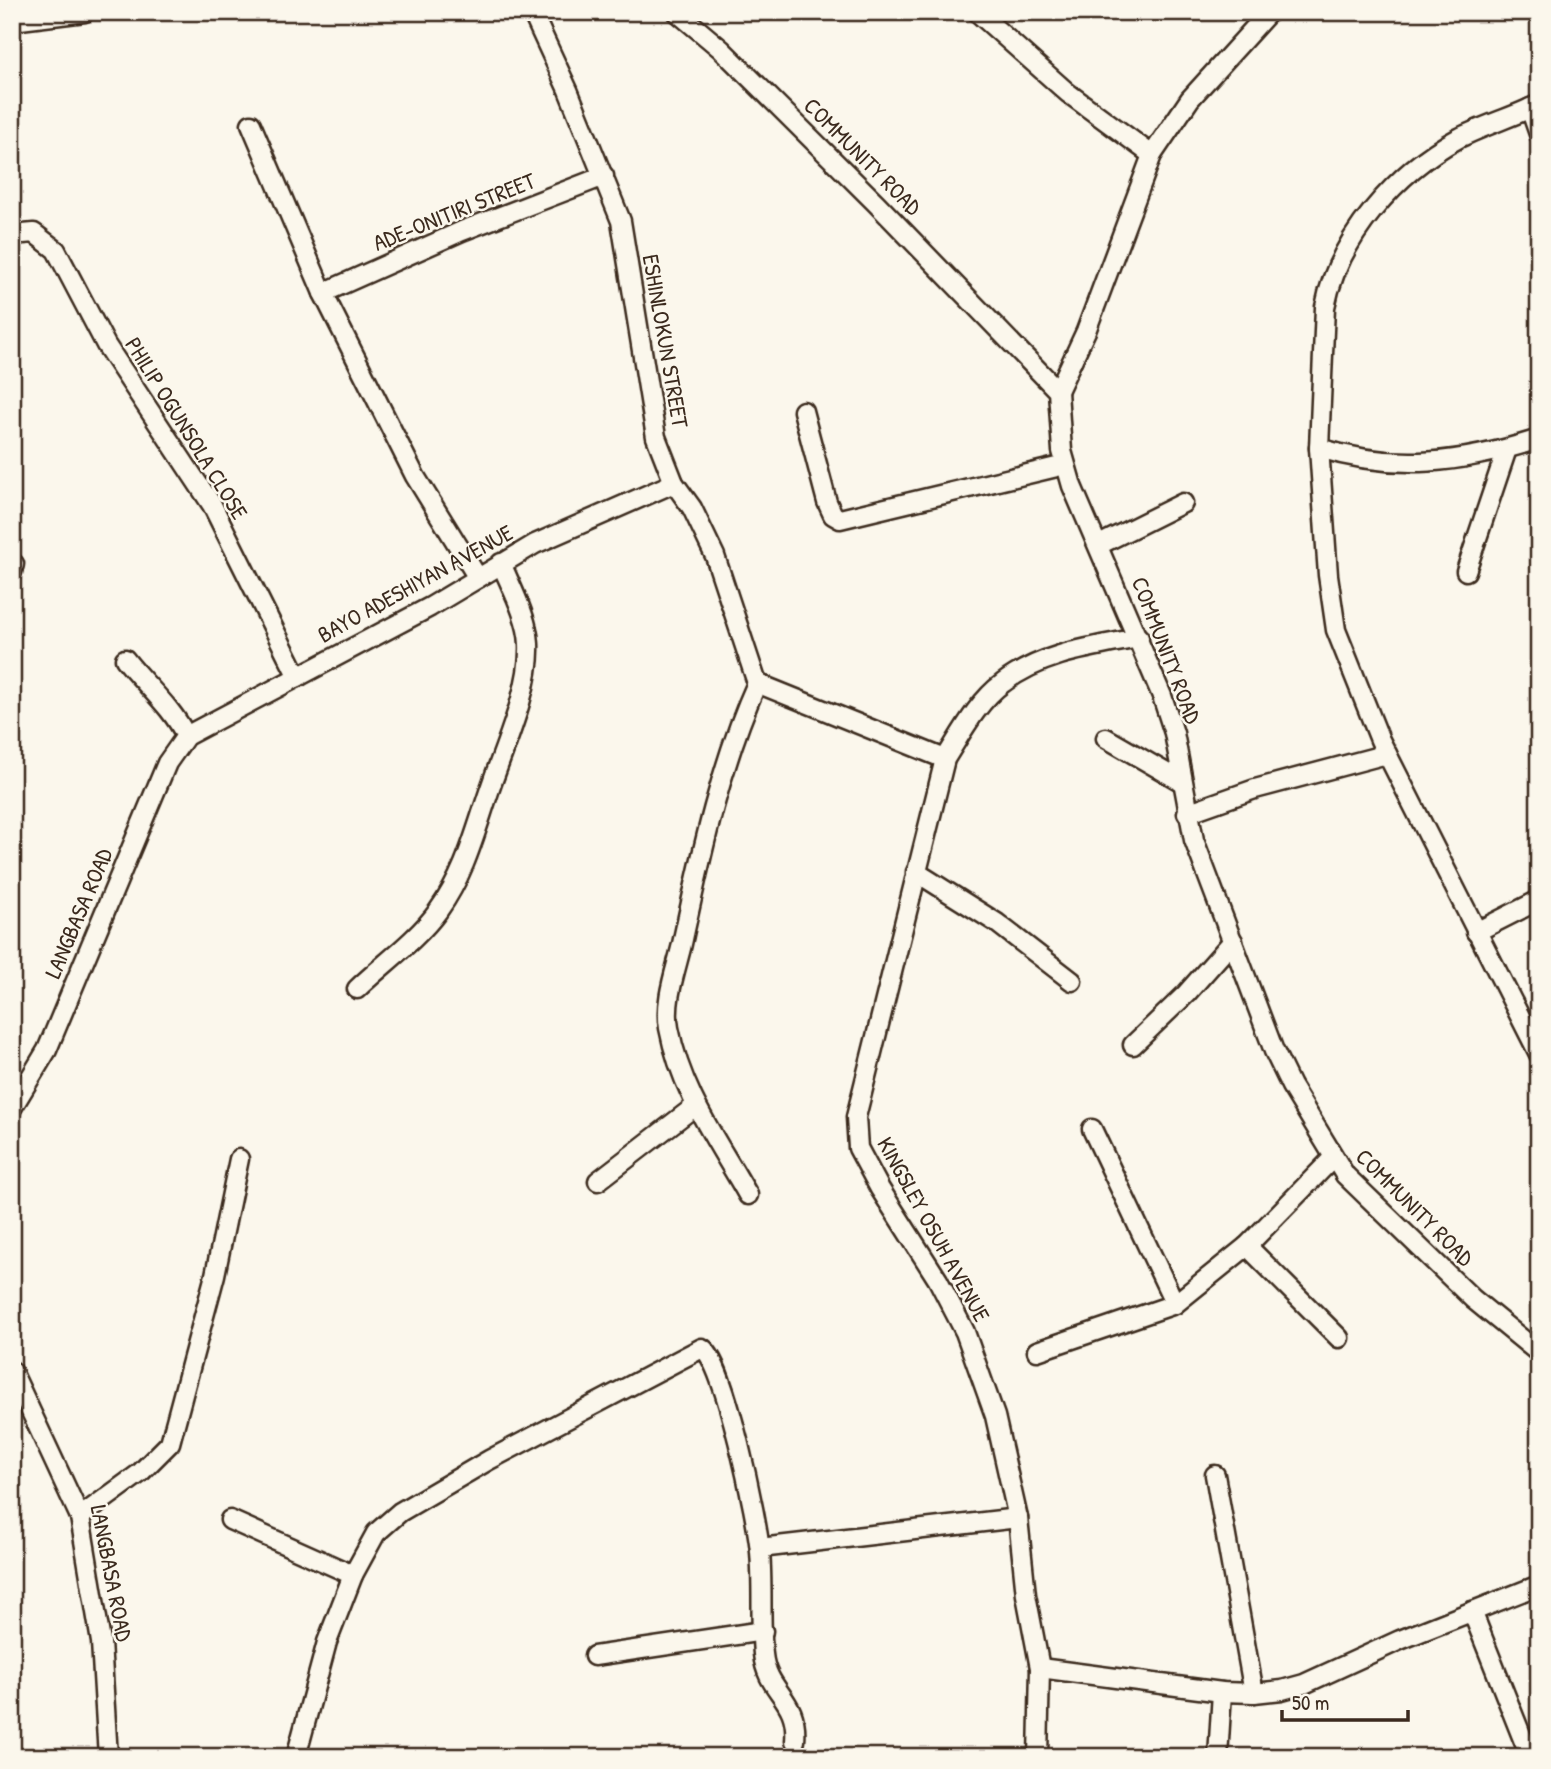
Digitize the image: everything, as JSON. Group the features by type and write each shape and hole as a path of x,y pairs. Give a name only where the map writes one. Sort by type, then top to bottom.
{"street":[{"path":"12,21 85,12"},
{"name":"ESHINLOKUN STREET","path":"533,12 621,222 656,437 674,483 692,508 715,556 757,683"},
{"name":"COMMUNITY ROAD","path":"677,12 721,50 858,185 1058,391 1065,465 1139,638 1174,733 1187,813 1203,867 1274,1051 1332,1159 1380,1212 1473,1298 1539,1353"},
{"path":"976,12 1068,93 1152,155"},
{"path":"1058,391 1093,312 1152,155 1190,99 1269,12"},
{"path":"1539,134 1534,106 1485,126 1437,151 1393,190 1360,225 1328,290 1319,448 1328,575 1336,630 1387,754 1539,1054"},
{"path":"251,124 323,293 415,476 478,578"},
{"name":"ADE-ONITIRI STREET","path":"323,293 462,231 604,176"},
{"name":"PHILIP OGUNSOLA CLOSE","path":"12,235 34,233 56,250 106,345 212,505 298,677"},
{"path":"803,411 827,502 833,515 840,519 1065,465"},
{"path":"1319,448 1381,462 1413,464 1507,449 1539,439"},
{"path":"1466,571 1507,449"},
{"name":"BAYO ADESHIYAN AVENUE","path":"186,736 556,534 674,483"},
{"path":"1099,545 1183,503"},
{"path":"357,989 436,914 460,875 513,728 530,647 501,563"},
{"name":"KINGSLEY OSUH AVENUE","path":"1038,1757 1040,1668 1026,1595 1018,1518 995,1416 965,1332 938,1280 866,1165 855,1133 859,1098 944,760 978,709 1002,683 1039,662 1071,652 1139,638"},
{"path":"125,659 146,688 176,717 186,736"},
{"path":"748,1195 694,1107 668,1025 670,996 727,766 757,683 944,760"},
{"name":"LANGBASA ROAD","path":"12,1108 47,1050 167,762 186,736"},
{"path":"1106,738 1182,782"},
{"path":"1187,813 1255,789 1387,754"},
{"path":"916,872 997,923 1072,981"},
{"path":"1476,932 1539,900"},
{"path":"1133,1045 1186,994 1233,941"},
{"path":"598,1181 694,1107"},
{"path":"1092,1129 1175,1304"},
{"path":"80,1517 140,1473 170,1444 215,1275 239,1159"},
{"path":"1037,1351 1175,1304 1247,1246 1332,1159"},
{"path":"1247,1246 1339,1338"},
{"path":"296,1757 316,1673 353,1575 376,1533 400,1512 489,1460 702,1348 711,1354 724,1388 760,1548 766,1672 794,1714 795,1741"},
{"name":"LANGBASA ROAD","path":"12,1371 80,1517 102,1642 108,1757"},
{"path":"1215,1475 1254,1693"},
{"path":"760,1548 1018,1518"},
{"path":"230,1520 353,1575"},
{"path":"1040,1668 1222,1692 1254,1693 1304,1684 1539,1585"},
{"path":"1472,1611 1530,1757"},
{"path":"594,1656 763,1631"},
{"path":"1218,1757 1222,1692"}]}
